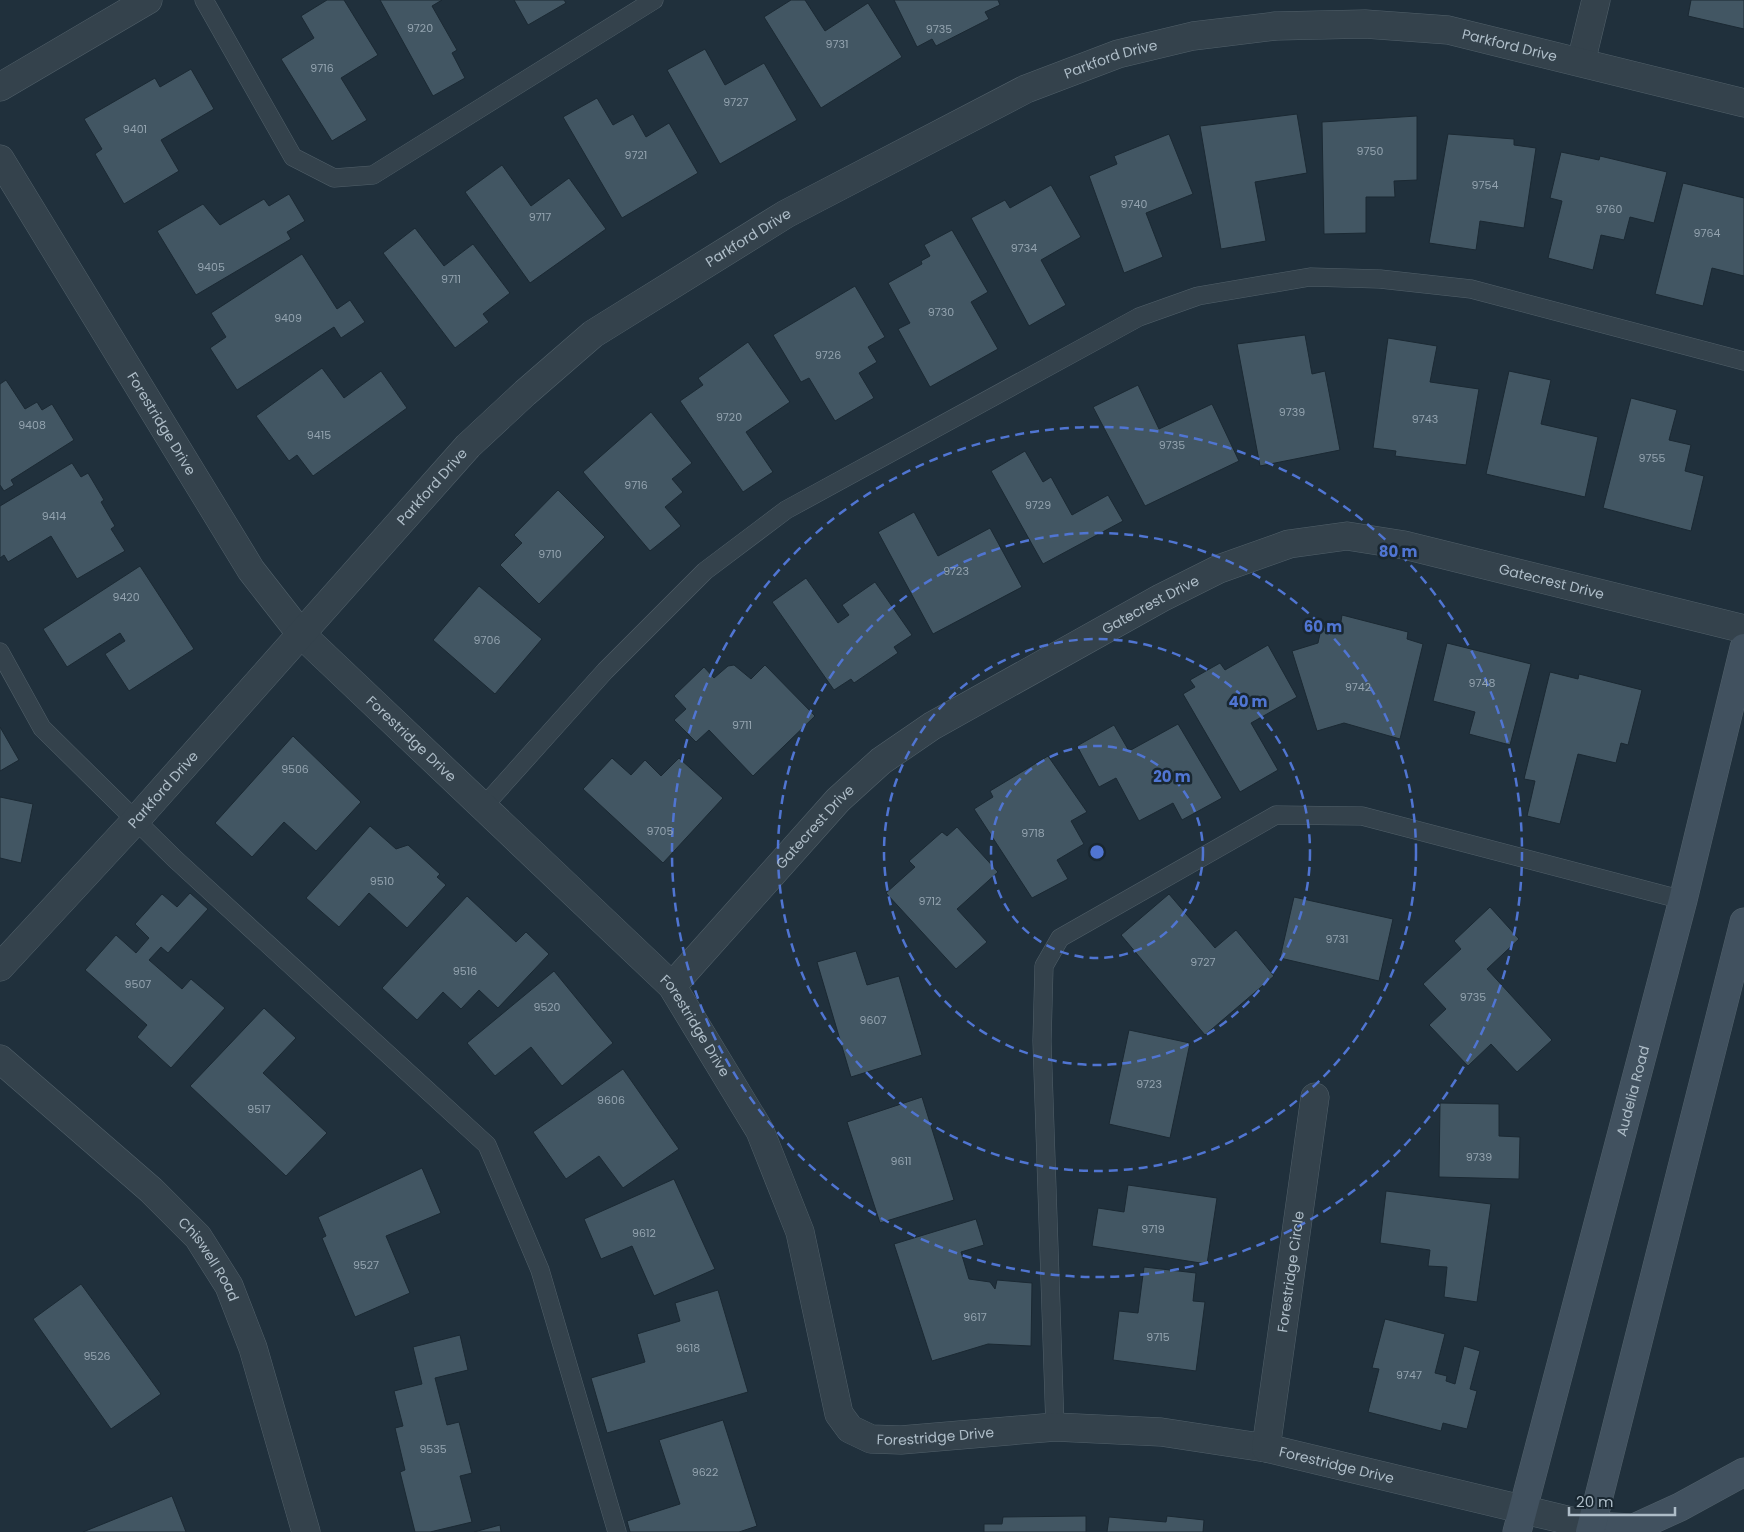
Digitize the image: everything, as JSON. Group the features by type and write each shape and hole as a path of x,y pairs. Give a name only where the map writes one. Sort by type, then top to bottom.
{"main road":[{"name":"Audelia Road","path":"1519,1521 1683,900 1744,648"},
{"path":"1744,922 1591,1529 1634,1528 1680,1507 1744,1472"}],"street":[{"path":"0,87 148,0"},
{"path":"1581,62 1596,0"},
{"name":"Parkford Drive","path":"0,967 135,821 468,446 593,334 786,214 1026,89 1118,54 1193,36 1276,26 1365,24 1448,30 1744,103"},
{"name":"Forestridge Drive","path":"0,159 251,570 301,634 672,986 760,1131 800,1232 839,1414 850,1429 871,1439 901,1440 1055,1427 1161,1432 1266,1448 1519,1521 1591,1529"},
{"name":"Gatecrest Drive","path":"672,986 838,800 881,761 932,726 1161,598 1219,569 1289,544 1347,536 1404,545 1744,629"},
{"name":"Chiswell Road","path":"0,1059 151,1190 198,1237 229,1286 252,1348 306,1532"},
{"name":"Forestridge Circle","path":"1266,1448 1315,1097"}],"lane":[{"path":"204,0 293,157 334,178 373,175 654,0"},
{"path":"483,807 606,671 705,571 786,510 1139,317 1190,299 1310,277 1380,279 1471,289 1744,360"},
{"path":"0,652 42,728 135,821 487,1145 540,1270 617,1532"},
{"path":"1055,1427 1042,1041 1044,966 1060,938 1276,815 1362,816 1683,900"}],"building":[{"path":"327,0 344,0 378,55 341,78 367,120 332,141 281,59 314,38 301,16"},
{"path":"380,0 442,0 432,6 457,50 452,53 465,78 433,96"},
{"path":"514,0 564,0 566,3 528,25"},
{"path":"791,0 805,0 825,31 868,3 902,57 821,108 764,17"},
{"path":"894,0 998,0 1000,5 985,12 989,19 936,46 932,39 917,47"},
{"path":"1691,0 1744,0 1744,29 1688,16"},
{"path":"705,49 725,85 764,63 797,120 720,164 667,70"},
{"path":"191,69 214,109 161,140 179,171 124,204 95,154 102,149 84,119 155,78 160,87"},
{"path":"597,98 613,125 633,114 646,137 669,123 698,173 622,218 563,117"},
{"path":"1297,114 1307,173 1255,182 1266,241 1221,249 1200,126"},
{"path":"1417,116 1417,180 1394,181 1395,197 1366,197 1366,233 1324,234 1322,122"},
{"path":"1169,134 1193,194 1146,213 1163,257 1124,273 1089,176 1117,164 1114,156"},
{"path":"1448,134 1514,139 1514,145 1536,148 1524,228 1480,221 1476,250 1429,243"},
{"path":"1561,152 1599,160 1600,156 1667,172 1654,223 1630,217 1624,240 1601,235 1593,270 1548,258 1562,201 1550,198"},
{"path":"502,165 531,206 569,178 606,229 530,283 465,192"},
{"path":"1683,183 1744,198 1744,276 1712,268 1703,306 1655,294"},
{"path":"1051,185 1081,237 1041,260 1066,305 1029,326 971,218 1005,200 1010,208"},
{"path":"289,194 305,221 287,232 291,239 196,295 157,231 203,204 220,225 264,199 269,206"},
{"path":"415,228 444,266 473,244 510,293 483,314 489,322 455,348 383,253"},
{"path":"952,230 988,292 971,302 998,349 930,387 898,329 910,323 888,283 922,264 921,261 930,256 924,245"},
{"path":"302,254 337,309 350,300 365,322 341,338 334,327 237,390 210,348 226,337 211,313"},
{"path":"855,286 885,337 868,347 877,362 859,373 874,398 835,421 809,378 801,382 773,335"},
{"path":"1305,335 1312,374 1325,371 1340,450 1260,466 1237,344"},
{"path":"1388,338 1437,346 1430,382 1479,389 1466,465 1395,456 1396,451 1373,448"},
{"path":"748,342 790,402 746,432 773,472 743,492 680,401 703,385 698,378"},
{"path":"322,368 344,398 381,371 407,408 313,476 297,455 289,461 256,416"},
{"path":"1509,371 1551,380 1541,424 1598,437 1585,497 1486,474"},
{"path":"6,380 25,409 37,402 42,410 52,404 74,440 11,480 14,485 4,491 0,485 0,384"},
{"path":"1138,385 1159,429 1212,404 1239,461 1145,506 1093,407"},
{"path":"1631,398 1677,410 1669,440 1691,445 1685,471 1704,476 1691,531 1603,508"},
{"path":"651,412 692,463 672,479 683,492 665,507 681,526 650,551 583,472"},
{"path":"1025,451 1043,482 1051,477 1072,515 1108,495 1123,521 1043,564 991,471"},
{"path":"72,463 81,477 88,473 104,500 101,502 115,526 111,529 125,551 77,579 51,536 8,562 4,555 0,558 0,506"},
{"path":"558,490 605,537 539,604 500,565 522,543 514,535"},
{"path":"914,512 938,556 990,528 1022,587 933,634 878,532"},
{"path":"140,566 194,649 129,691 105,654 125,641 120,633 67,667 43,629"},
{"path":"806,578 838,623 849,615 842,605 875,582 912,635 894,647 898,653 854,683 851,679 834,690 772,602"},
{"path":"479,586 542,639 495,694 433,640"},
{"path":"1342,615 1408,632 1407,639 1423,644 1400,739 1344,723 1317,731 1292,651 1318,643 1322,624 1340,628"},
{"path":"1447,643 1531,664 1510,745 1469,734 1475,712 1433,701"},
{"path":"1268,645 1297,697 1251,723 1278,770 1240,792 1183,694 1195,687 1190,680 1220,663 1225,670"},
{"path":"734,665 751,679 765,665 815,716 753,776 709,730 696,742 674,720 686,709 674,696 704,667 714,678 728,666"},
{"path":"1550,672 1578,679 1579,674 1642,690 1628,745 1621,743 1616,763 1578,754 1560,824 1527,816 1535,781 1524,779"},
{"path":"1178,724 1222,798 1182,820 1173,803 1139,821 1116,778 1099,787 1077,746 1114,725 1129,751"},
{"path":"0,727 19,760 0,771"},
{"path":"293,736 361,802 316,851 284,822 252,857 215,823"},
{"path":"1048,756 1087,812 1071,821 1084,844 1057,860 1068,879 1032,898 974,809 993,797 990,791"},
{"path":"612,758 631,775 645,760 661,776 679,758 723,798 663,863 583,789"},
{"path":"0,797 33,804 21,863 0,858"},
{"path":"370,826 396,849 408,845 440,874 437,877 446,885 407,928 369,893 339,927 306,898"},
{"path":"957,827 998,872 957,909 987,942 956,969 886,893 915,867 909,861 942,832 947,836"},
{"path":"190,893 208,909 168,953 161,947 149,960 182,989 191,979 225,1008 171,1068 137,1037 147,1025 85,970 116,935 136,953 149,938 135,924 162,894 177,907"},
{"path":"1169,894 1215,948 1236,930 1274,976 1205,1035 1121,935"},
{"path":"467,896 516,942 526,932 549,954 498,1008 479,990 461,1009 443,992 417,1020 382,988"},
{"path":"1294,897 1393,919 1379,981 1280,958"},
{"path":"1490,907 1519,939 1487,969 1552,1040 1517,1072 1491,1044 1468,1066 1429,1025 1446,1009 1423,984 1461,949 1454,941"},
{"path":"856,951 867,985 899,976 922,1055 851,1077 817,962"},
{"path":"554,971 613,1043 562,1086 531,1047 495,1076 467,1043"},
{"path":"264,1008 296,1038 263,1073 327,1133 286,1176 190,1086"},
{"path":"1129,1030 1190,1043 1170,1138 1109,1124"},
{"path":"623,1069 679,1149 623,1188 599,1156 566,1179 533,1132"},
{"path":"922,1097 954,1200 880,1223 847,1122"},
{"path":"1440,1103 1499,1104 1499,1136 1520,1137 1519,1179 1439,1177"},
{"path":"422,1168 441,1213 386,1236 410,1293 355,1317 322,1238 326,1236 318,1217"},
{"path":"674,1179 715,1269 654,1296 632,1246 601,1259 584,1219"},
{"path":"1128,1185 1217,1198 1207,1264 1092,1246 1098,1208 1124,1212"},
{"path":"1386,1191 1491,1204 1477,1302 1444,1297 1447,1267 1428,1266 1430,1250 1380,1243"},
{"path":"976,1219 984,1245 961,1252 969,1279 990,1282 995,1289 997,1280 1032,1283 1031,1346 988,1344 932,1361 894,1244"},
{"path":"1144,1267 1196,1273 1193,1301 1205,1302 1196,1371 1113,1360 1119,1311 1138,1313"},
{"path":"81,1284 161,1394 111,1429 33,1319"},
{"path":"718,1290 748,1392 607,1433 591,1378 645,1362 637,1334 680,1321 675,1303"},
{"path":"1385,1319 1445,1334 1435,1373 1447,1376 1446,1381 1455,1384 1464,1346 1480,1351 1470,1389 1477,1391 1467,1429 1443,1423 1441,1431 1368,1412 1379,1369 1372,1368"},
{"path":"460,1335 468,1370 435,1378 447,1425 459,1422 472,1473 460,1476 472,1522 430,1532 415,1532 400,1472 405,1470 395,1428 403,1426 394,1391 422,1384 413,1347"},
{"path":"723,1420 757,1526 739,1532 630,1532 627,1521 680,1504 659,1440"},
{"path":"172,1496 186,1532 83,1532"},
{"path":"1086,1516 1086,1532 984,1532 984,1524 1002,1524 1003,1517"},
{"path":"1167,1516 1204,1520 1203,1532 1107,1532 1109,1517 1166,1522"},
{"path":"500,1525 501,1532 474,1532"}]}
